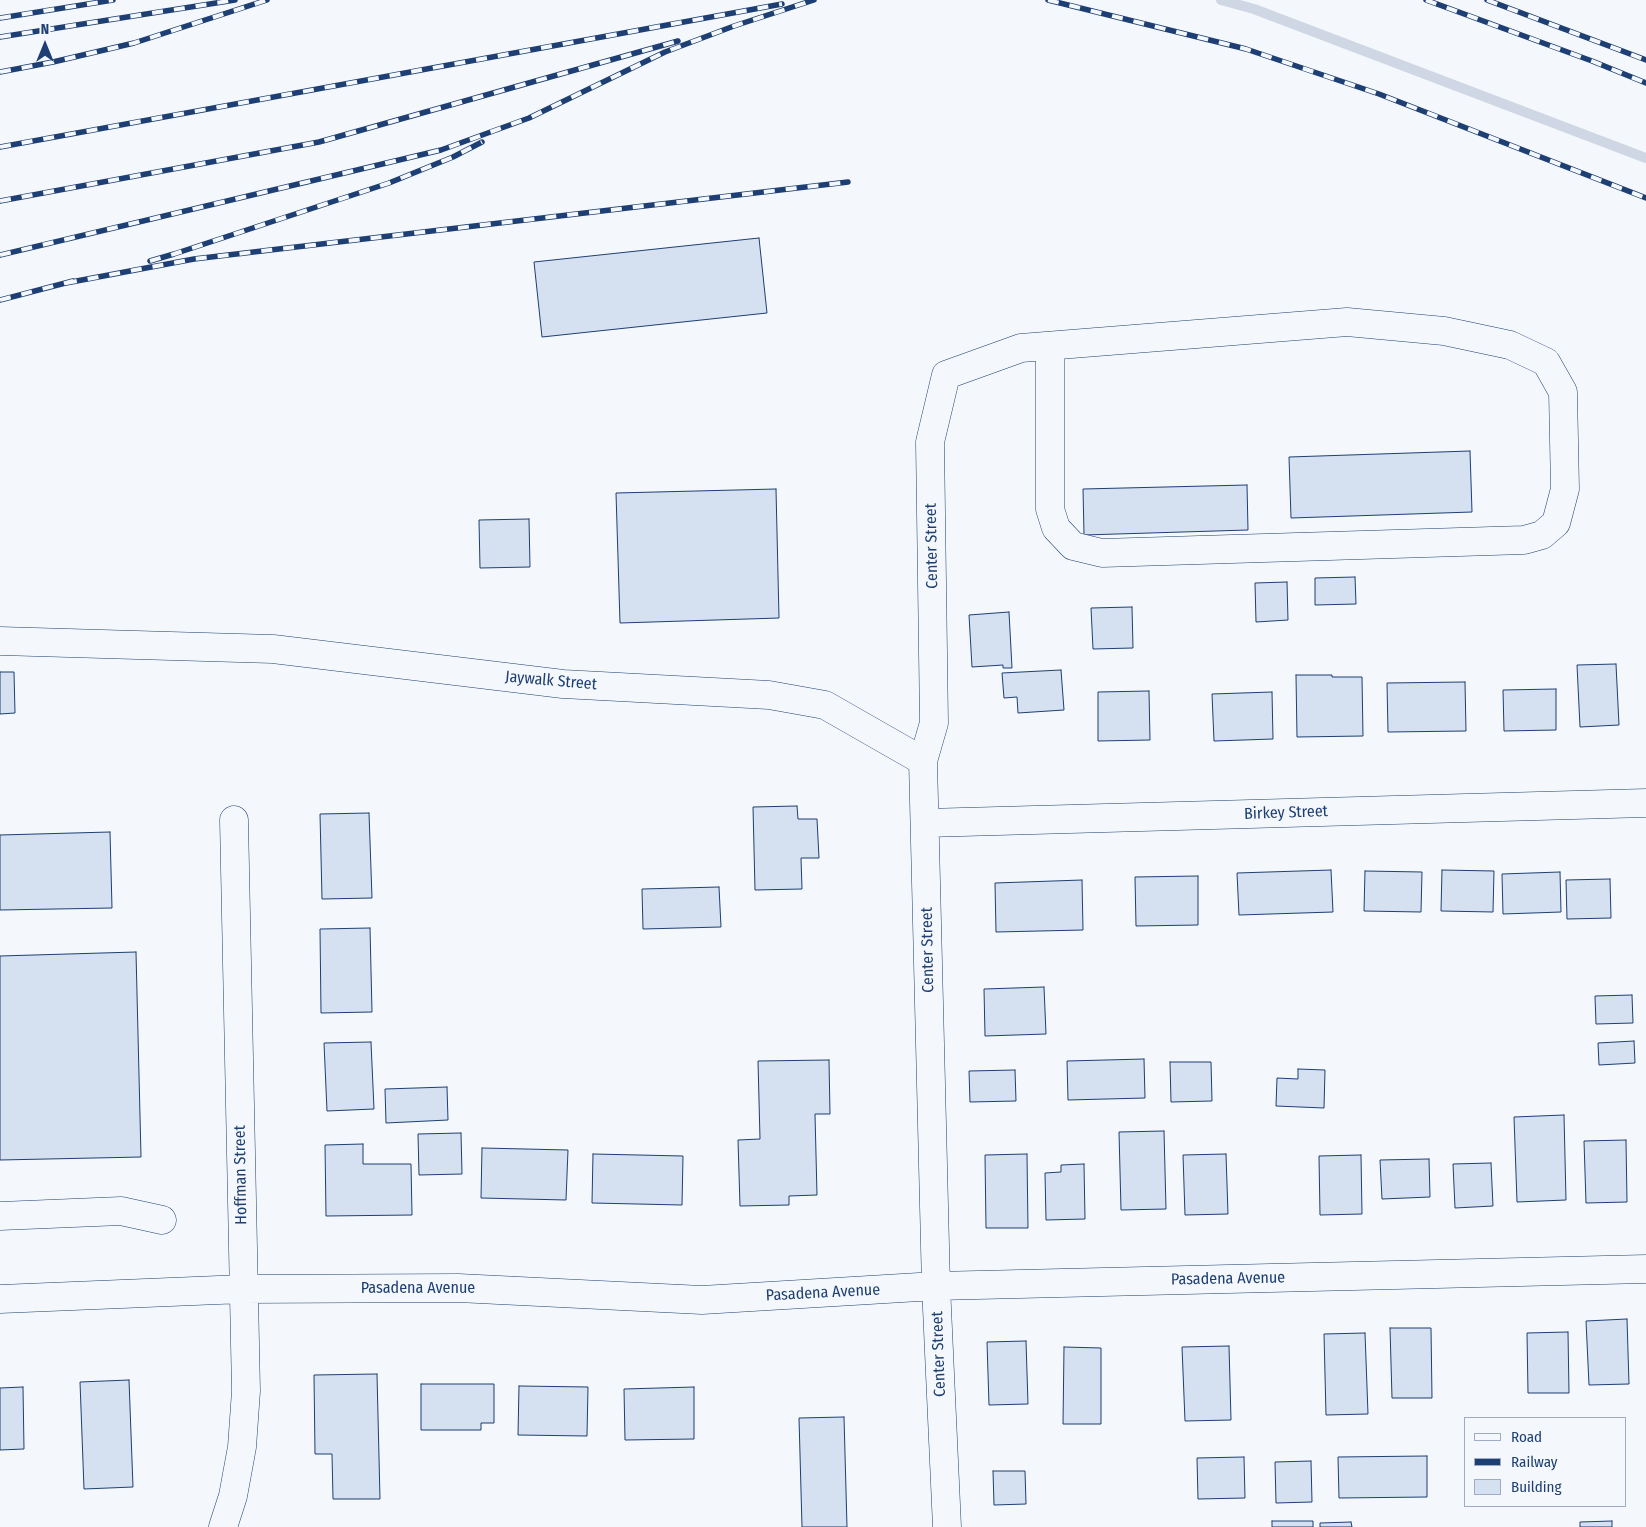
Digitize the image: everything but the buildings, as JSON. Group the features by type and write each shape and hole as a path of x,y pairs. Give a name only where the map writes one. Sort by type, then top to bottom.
{"street":[{"path":"1347,322 1444,331 1510,345 1546,362 1563,392 1564,489 1556,523 1542,536 1524,540 1102,553 1073,546 1056,528 1050,509 1050,346 1347,322"},
{"name":"Center Street","path":"946,1527 936,1286 924,761 934,723 930,442 946,375 1021,348 1050,346"},
{"name":"Jaywalk Street","path":"0,640 273,649 563,684 768,695 825,705 924,761"},
{"name":"Birkey Street","path":"926,823 1646,803"},
{"name":"Hoffman Street","path":"223,1527 233,1496 242,1448 246,1391 234,820"},
{"path":"0,1216 121,1211 162,1220"},
{"name":"Pasadena Avenue","path":"0,1299 243,1289 458,1288 702,1300 936,1286 1646,1269"}],"waterway":[{"path":"1221,0 1254,9 1646,158"}],"railway":[{"path":"0,18 113,0"},
{"path":"0,37 235,0"},
{"path":"0,72 134,43 267,0"},
{"path":"0,255 441,150 529,118 665,52 734,26 814,0"},
{"path":"1048,0 1246,49 1379,94 1646,198"},
{"path":"1426,0 1592,61 1646,83"},
{"path":"1487,0 1646,60"},
{"path":"0,147 782,4"},
{"path":"0,201 319,142 678,41"},
{"path":"150,261 389,183 453,157 482,142"},
{"path":"66,283 194,259 848,182"},
{"path":"0,300 73,281"}]}
